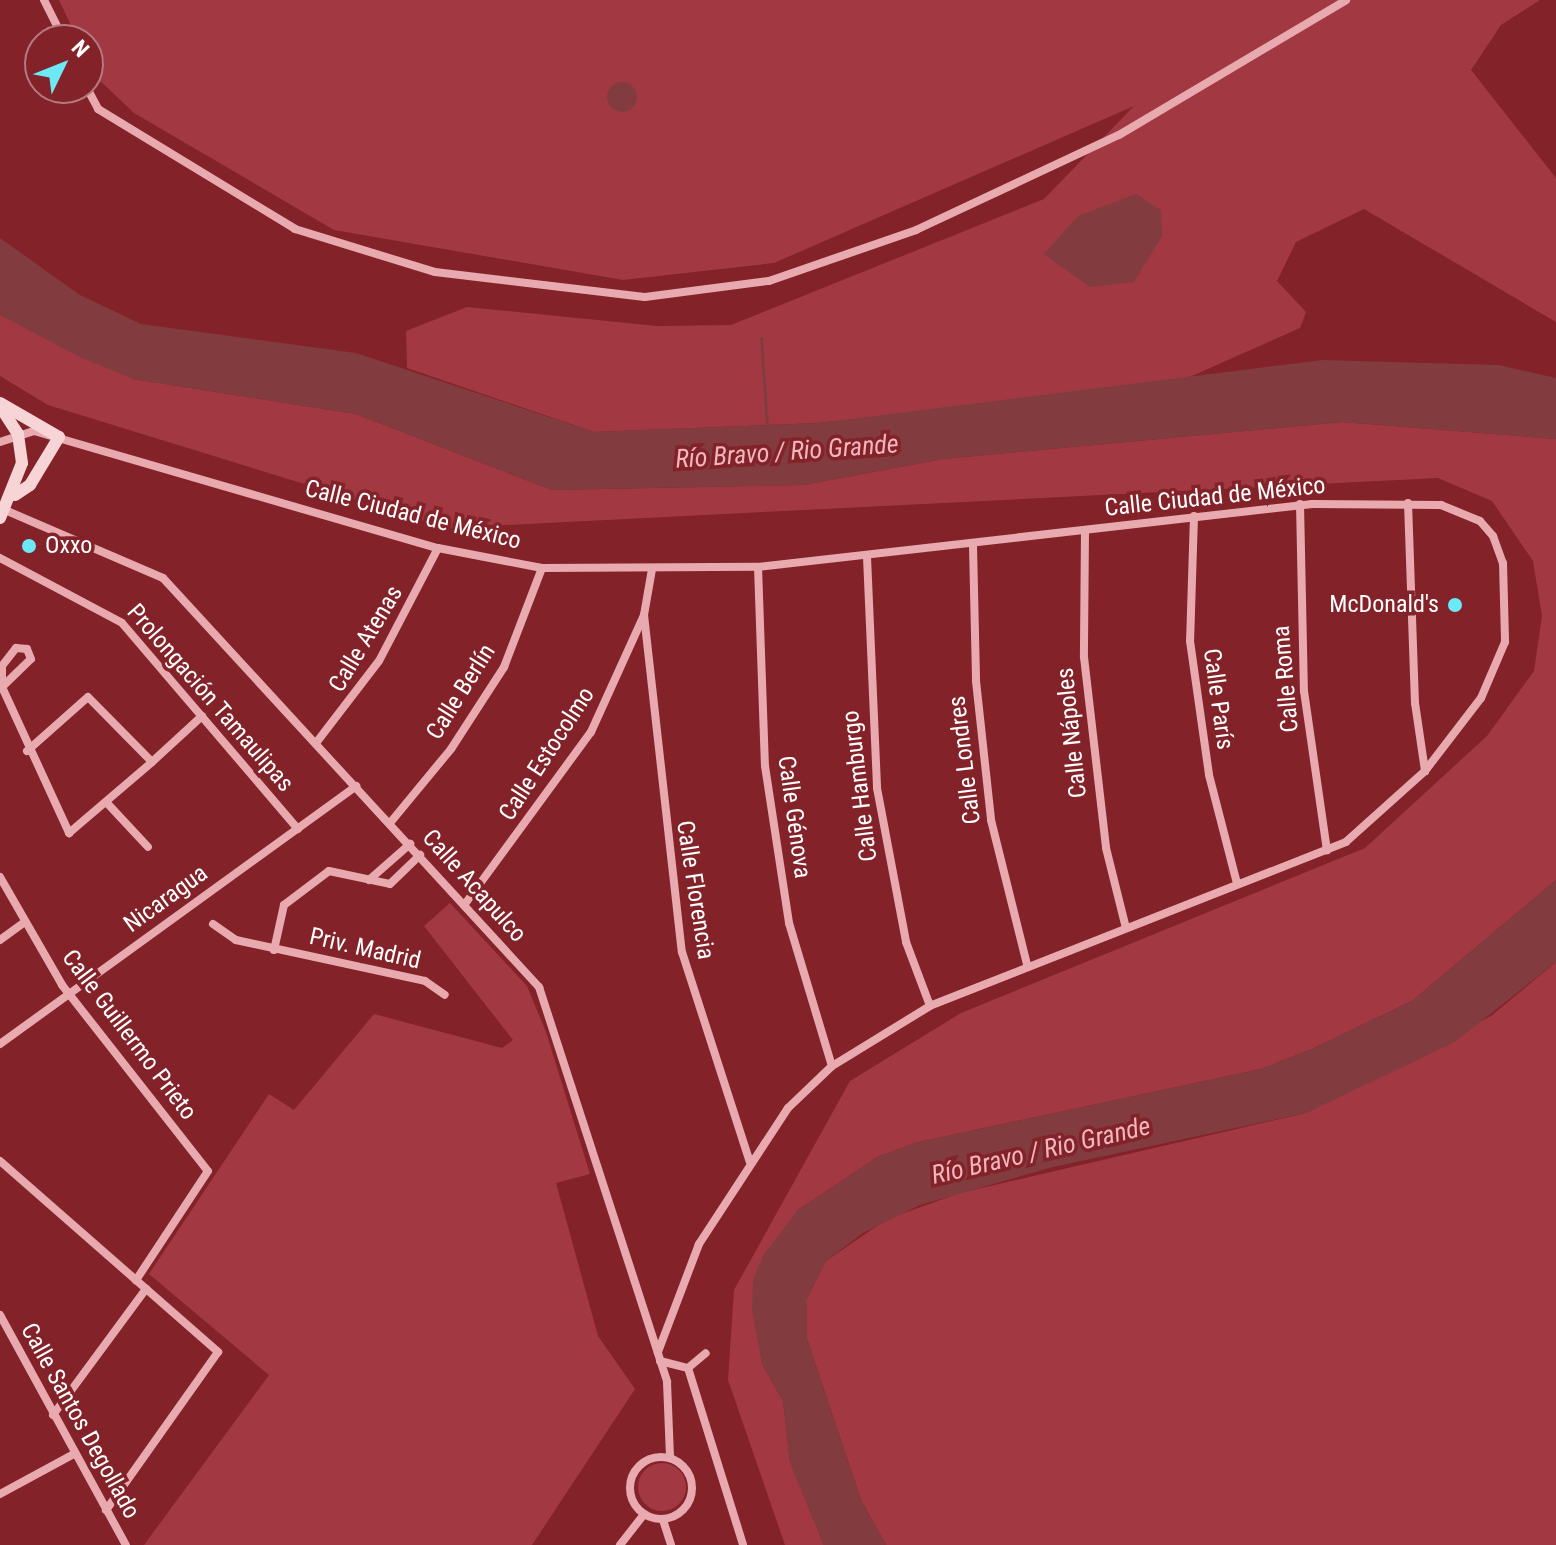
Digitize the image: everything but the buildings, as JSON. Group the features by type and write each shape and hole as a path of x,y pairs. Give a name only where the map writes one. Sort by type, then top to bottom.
{"street":[{"path":"44,0 56,24"},
{"path":"95,104 98,109 295,229 435,272 645,297 769,281 916,230 1119,135 1346,0"},
{"path":"0,405 18,434 22,463 15,495"},
{"path":"0,405 59,437 30,485 15,495 2,514"},
{"path":"0,442 18,434"},
{"name":"Calle Ciudad de México","path":"18,434 59,437 438,548 542,568 758,567 973,546 1300,504 1441,505 1480,521 1503,563 1505,642 1493,677 1425,771 1346,842 1027,964 930,1006 832,1066 788,1108 699,1244 659,1356"},
{"path":"1408,503 1415,703 1425,771"},
{"name":"Calle Roma","path":"1300,504 1304,691 1327,850"},
{"name":"Calle Acapulco","path":"2,514 156,571 465,904 547,1005 659,1356 670,1458"},
{"name":"Calle París","path":"1194,516 1190,641 1209,775 1237,883"},
{"name":"Calle Nápoles","path":"1085,531 1084,657 1106,848 1126,928"},
{"name":"Calle Londres","path":"973,546 976,681 991,820 1027,964"},
{"name":"Calle Atenas","path":"316,743 379,661 438,548"},
{"name":"Calle Hamburgo","path":"867,557 877,788 906,942 930,1006"},
{"name":"Prolongación Tamaulipas","path":"0,558 111,613 298,829"},
{"name":"Calle Génova","path":"758,567 765,766 789,923 832,1066"},
{"name":"Calle Berlín","path":"390,823 451,749 504,667 542,568"},
{"name":"Calle Estocolmo","path":"465,904 591,732 644,615 652,569"},
{"name":"Calle Florencia","path":"644,615 682,952 750,1162"},
{"path":"2,687 31,659 27,649 16,648 2,666 2,687 27,751 69,833 107,803 202,716"},
{"path":"27,751 88,697 152,762"},
{"name":"Nicaragua","path":"0,1044 356,786"},
{"path":"107,803 148,847"},
{"path":"369,880 410,844"},
{"name":"Priv. Madrid","path":"274,950 284,905 329,871 390,884 420,855"},
{"name":"Calle Guillermo Prieto","path":"0,877 69,994 208,1171 136,1280"},
{"path":"0,940 25,922"},
{"name":"Priv. Madrid","path":"213,924 236,940 425,981 445,995"},
{"path":"0,1161 218,1352 106,1510"},
{"path":"53,1415 146,1289"},
{"name":"Calle Santos Degollado","path":"0,1315 126,1545"},
{"path":"688,1368 706,1353"},
{"path":"659,1356 688,1368"},
{"path":"688,1368 743,1545"},
{"path":"0,1494 74,1454"},
{"path":"670,1458 689,1472 693,1492 684,1510 663,1520 644,1514 631,1495 632,1476 645,1461 670,1458"},
{"path":"620,1545 644,1514"},
{"path":"663,1520 671,1545"}],"shaded area":[{"path":"59,0 1540,0 1501,25 1471,70 1556,178 1556,322 1364,209 1296,242 1277,281 1306,312 1300,328 1176,383 819,423 594,432 407,368 406,331 467,307 657,326 731,325 1044,199 1134,106 774,263 623,280 334,230 134,113 104,85 104,24 70,24"},
{"path":"0,315 133,379 356,414 552,490 803,485 943,459 1342,422 1556,439 1556,880 1412,1001 1314,1048 1261,1069 919,1142 879,1156 798,1210 753,1280 762,1364 783,1401 790,1462 824,1545 785,1545 728,1380 734,1290 850,1081 961,1013 1365,848 1487,736 1534,671 1542,616 1533,561 1492,501 1438,478 447,528 48,405 0,376"},
{"path":"450,903 527,986 546,1032 590,1174 556,1183 598,1336 635,1389 532,1545 144,1545 269,1375 149,1274 269,1094 294,1110 374,1014 502,1048 513,1040 424,926"},
{"path":"1556,962 1556,1545 886,1545 861,1500 807,1339 807,1298 826,1261 887,1219 960,1193 1306,1113 1491,1016"},
{"path":"662,1463 679,1470 686,1487 679,1504 662,1511 645,1504 638,1487 645,1470"}],"water":[{"path":"622,82 633,86 637,97 633,108 622,112 611,108 607,97 611,86"},
{"path":"1136,194 1161,210 1162,236 1134,282 1090,287 1044,254 1078,216"},
{"name":"Río Bravo / Rio Grande","path":"0,238 80,295 141,324 356,353 594,432 819,423 1322,360 1499,365 1556,378 1556,439 1342,422 943,459 803,485 552,490 356,414 133,379 80,357 0,315"},
{"name":"Río Bravo / Rio Grande","path":"1556,880 1556,962 1455,1042 1306,1113 1053,1167 920,1205 863,1233 826,1261 807,1298 807,1339 861,1500 886,1545 824,1545 790,1463 783,1401 762,1364 752,1310 753,1280 764,1254 798,1210 879,1156 919,1142 1261,1069 1314,1048 1412,1001"}],"waterway":[{"name":"Río Bravo / Rio Grande","path":"761,338 767,426"}],"place":[{"name":"Oxxo","path":"29,546"},
{"name":"McDonald's","path":"1455,605"}]}
